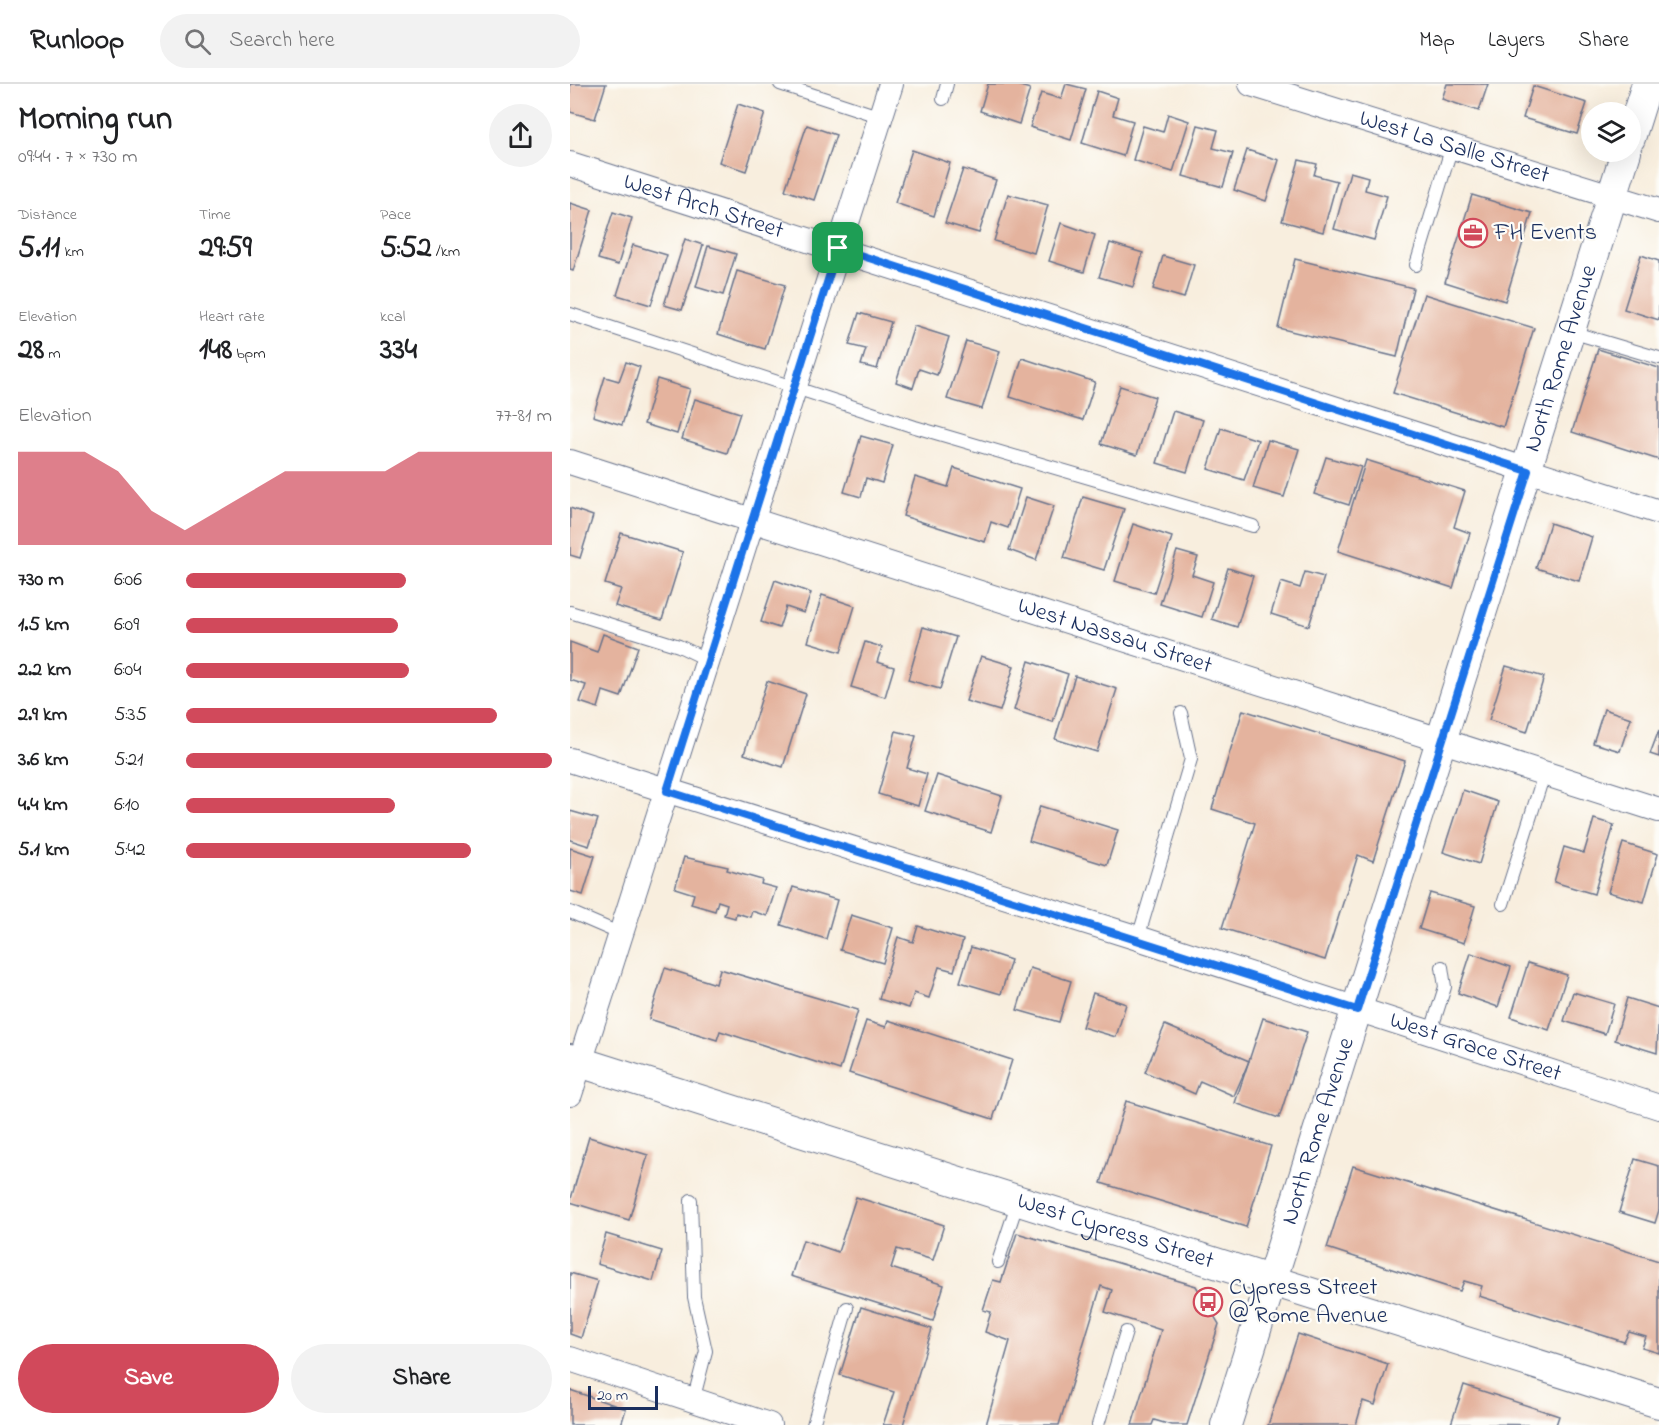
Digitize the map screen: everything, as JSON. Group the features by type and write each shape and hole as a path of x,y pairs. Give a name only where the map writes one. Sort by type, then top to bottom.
{"street":[{"name":"West La Salle Street","path":"1251,84 1659,211"},
{"path":"1641,102 1646,84"},
{"path":"570,1094 575,1060 621,934 881,117 884,86"},
{"name":"North Rome Avenue","path":"1226,1425 1528,471 1623,162"},
{"name":"West Arch Street","path":"570,164 1659,512"},
{"name":"West Nassau Street","path":"570,462 1659,810"},
{"name":"West Grace Street","path":"570,760 1138,938 1659,1107"},
{"name":"West Cypress Street","path":"575,1060 1659,1403"},
{"path":"570,1359 693,1401 723,1418 769,1425"}],"lane":[{"path":"780,84 881,117"},
{"path":"943,99 947,84"},
{"path":"1416,265 1452,146"},
{"path":"570,314 915,427 1253,526"},
{"path":"1571,332 1659,358"},
{"path":"570,612 679,646 708,660"},
{"path":"1138,938 1191,759 1181,713"},
{"path":"1503,904 1544,774"},
{"path":"570,912 621,934"},
{"path":"1430,1034 1445,987 1442,967"},
{"path":"691,1200 694,1297 706,1351 693,1401"},
{"path":"998,1262 1018,1201"},
{"path":"813,1425 847,1308"},
{"path":"1098,1425 1126,1332"}],"building":[{"path":"570,84 606,84 595,119 570,112"},
{"path":"988,84 1014,84 1030,89 1019,124 980,111"},
{"path":"1066,84 1086,89 1071,140 1030,127 1041,93 1061,99"},
{"path":"1447,84 1488,84 1479,111 1442,99"},
{"path":"1533,86 1584,102 1581,102 1581,122 1577,134 1523,118"},
{"path":"1097,91 1118,98 1113,115 1133,121 1123,156 1082,143"},
{"path":"738,104 765,113 746,171 719,162"},
{"path":"1168,114 1189,121 1173,172 1133,160 1143,126 1163,132"},
{"path":"807,125 836,135 814,200 785,190"},
{"path":"1198,125 1218,130 1213,148 1233,153 1223,187 1183,176"},
{"path":"912,150 950,163 934,216 895,203"},
{"path":"1247,150 1279,160 1266,201 1234,190"},
{"path":"1299,160 1317,164 1314,175 1337,181 1323,232 1282,221"},
{"path":"963,169 996,180 979,233 945,223"},
{"path":"1350,172 1368,177 1365,190 1387,196 1374,240 1334,229"},
{"path":"1008,194 1048,205 1034,253 994,241"},
{"path":"1472,195 1532,213 1505,301 1445,282"},
{"path":"570,203 592,210 573,271 570,270"},
{"path":"613,212 632,218 618,265 598,259"},
{"path":"1061,223 1095,235 1084,272 1049,261"},
{"path":"685,239 703,245 682,310 664,305"},
{"path":"1110,243 1143,253 1133,287 1099,277"},
{"path":"633,245 667,255 651,305 617,295"},
{"path":"708,246 736,254 723,295 696,287"},
{"path":"1641,255 1659,261 1659,320 1624,309"},
{"path":"1163,256 1194,265 1184,298 1153,289"},
{"path":"1295,259 1413,288 1397,357 1278,328"},
{"path":"737,271 785,285 765,349 718,334"},
{"path":"1424,294 1534,328 1503,427 1393,393"},
{"path":"859,313 891,322 877,369 861,365 866,349 849,345"},
{"path":"914,326 949,337 937,375 919,369 913,388 896,382"},
{"path":"966,341 1000,351 982,409 947,399"},
{"path":"1598,349 1659,368 1659,460 1572,432"},
{"path":"1022,358 1095,382 1083,420 1010,397"},
{"path":"626,362 640,367 622,425 593,416 605,377 619,381"},
{"path":"657,379 690,389 677,434 644,424"},
{"path":"1120,386 1155,397 1137,455 1101,444"},
{"path":"695,399 740,413 727,453 682,439"},
{"path":"1173,411 1203,420 1187,472 1157,463"},
{"path":"1221,428 1258,440 1244,480 1208,469"},
{"path":"861,436 893,445 882,483 866,478 861,497 844,492"},
{"path":"1268,440 1299,449 1284,497 1253,488"},
{"path":"1326,457 1361,467 1349,505 1314,494"},
{"path":"1366,460 1465,491 1454,527 1470,533 1453,588 1338,551"},
{"path":"954,468 1020,489 1008,528 991,522 985,542 903,516 915,477 948,487"},
{"path":"1026,497 1054,506 1036,560 1009,550"},
{"path":"1083,497 1124,509 1104,570 1064,558"},
{"path":"570,508 593,516 580,558 570,555"},
{"path":"1550,523 1592,537 1579,581 1536,568"},
{"path":"1133,524 1172,537 1154,593 1115,581"},
{"path":"621,533 683,552 662,620 615,606 621,589 605,584"},
{"path":"1177,551 1198,557 1192,575 1213,582 1202,617 1160,604"},
{"path":"1228,568 1253,576 1237,627 1212,619"},
{"path":"1305,572 1324,577 1309,626 1271,614 1281,582 1300,588"},
{"path":"775,580 811,593 804,613 786,607 779,628 761,622"},
{"path":"822,595 855,606 841,652 808,642"},
{"path":"923,627 956,637 940,689 908,680"},
{"path":"603,634 638,647 621,697 603,691 598,708 580,702 586,685 570,680 570,642 597,652"},
{"path":"865,642 882,647 877,662 894,667 885,697 851,687"},
{"path":"981,656 1014,666 1000,711 966,701"},
{"path":"1029,661 1068,674 1053,722 1014,710"},
{"path":"1506,666 1544,677 1527,732 1489,720"},
{"path":"1075,676 1117,689 1097,752 1055,739"},
{"path":"767,681 806,694 783,767 744,754"},
{"path":"1604,709 1631,718 1620,751 1593,743"},
{"path":"1243,710 1405,761 1373,861 1358,855 1325,960 1222,928 1255,823 1212,809"},
{"path":"1659,730 1659,757 1650,754"},
{"path":"896,731 916,736 907,768 927,774 918,806 878,794"},
{"path":"937,775 1002,796 991,832 925,811"},
{"path":"1463,790 1498,802 1479,864 1443,852"},
{"path":"1040,806 1118,830 1107,865 1029,841"},
{"path":"570,811 598,819 589,846 570,840"},
{"path":"1594,819 1614,825 1594,894 1554,882 1564,847 1584,853"},
{"path":"1623,843 1658,854 1644,902 1608,892"},
{"path":"570,848 595,856 583,895 570,891"},
{"path":"684,857 728,867 727,870 762,880 761,884 776,888 767,916 752,911 750,917 736,913 735,918 724,915 727,904 718,901 715,911 691,904 694,894 675,888"},
{"path":"793,887 837,900 826,939 781,925"},
{"path":"1430,893 1475,906 1464,943 1419,929"},
{"path":"851,915 893,928 883,963 840,950"},
{"path":"918,926 963,940 954,971 939,967 929,998 914,993 909,1008 879,999 898,937 913,942"},
{"path":"971,947 1011,960 1001,994 960,982"},
{"path":"1471,953 1511,967 1498,1007 1458,993"},
{"path":"1528,963 1567,975 1549,1030 1511,1017"},
{"path":"665,968 716,984 720,969 858,1010 840,1070 720,1031 717,1040 649,1019"},
{"path":"1030,968 1071,981 1059,1022 1017,1010"},
{"path":"1573,992 1614,1004 1605,1034 1564,1021"},
{"path":"1093,993 1126,1004 1116,1037 1082,1027"},
{"path":"1627,998 1659,1008 1657,1053 1615,1040"},
{"path":"1263,1018 1307,1032 1279,1118 1235,1103"},
{"path":"888,1020 1012,1060 993,1119 849,1073 866,1021 886,1027"},
{"path":"1165,1025 1249,1061 1234,1096 1200,1081 1195,1094 1145,1072"},
{"path":"1126,1101 1271,1146 1246,1227 1101,1183"},
{"path":"589,1137 648,1155 629,1220 570,1202"},
{"path":"1635,1159 1659,1166 1659,1210 1655,1223 1619,1212"},
{"path":"1353,1166 1659,1261 1659,1353 1642,1348 1646,1337 1629,1332 1624,1342 1479,1296 1482,1286 1464,1281 1460,1291 1327,1248"},
{"path":"856,1197 944,1225 933,1260 897,1249 891,1268 944,1285 933,1321 791,1276 803,1240 838,1252"},
{"path":"1017,1233 1196,1286 1219,1324 1187,1425 1171,1425 1154,1420 1152,1425 1132,1425 1161,1330 1105,1312 1112,1290 1101,1286 1059,1425 986,1425 1010,1341 985,1332 991,1312 983,1310 993,1280 1001,1282"},
{"path":"606,1234 662,1251 653,1281 597,1264"},
{"path":"570,1273 598,1281 581,1338 570,1334"},
{"path":"861,1307 932,1329 903,1425 883,1425 894,1392 840,1375"},
{"path":"1298,1334 1388,1364 1375,1405 1363,1401 1356,1425 1268,1425"},
{"path":"1464,1385 1559,1416 1556,1425 1451,1424"},
{"path":"570,1390 626,1409 621,1425 570,1425"}],"place":[{"name":"FH Events","path":"1473,233"},
{"name":"Cypress Street @ Rome Avenue","path":"1208,1302"}],"route":[{"path":"838,248 1528,471 1357,1010 1138,938 667,791 838,248"}]}
